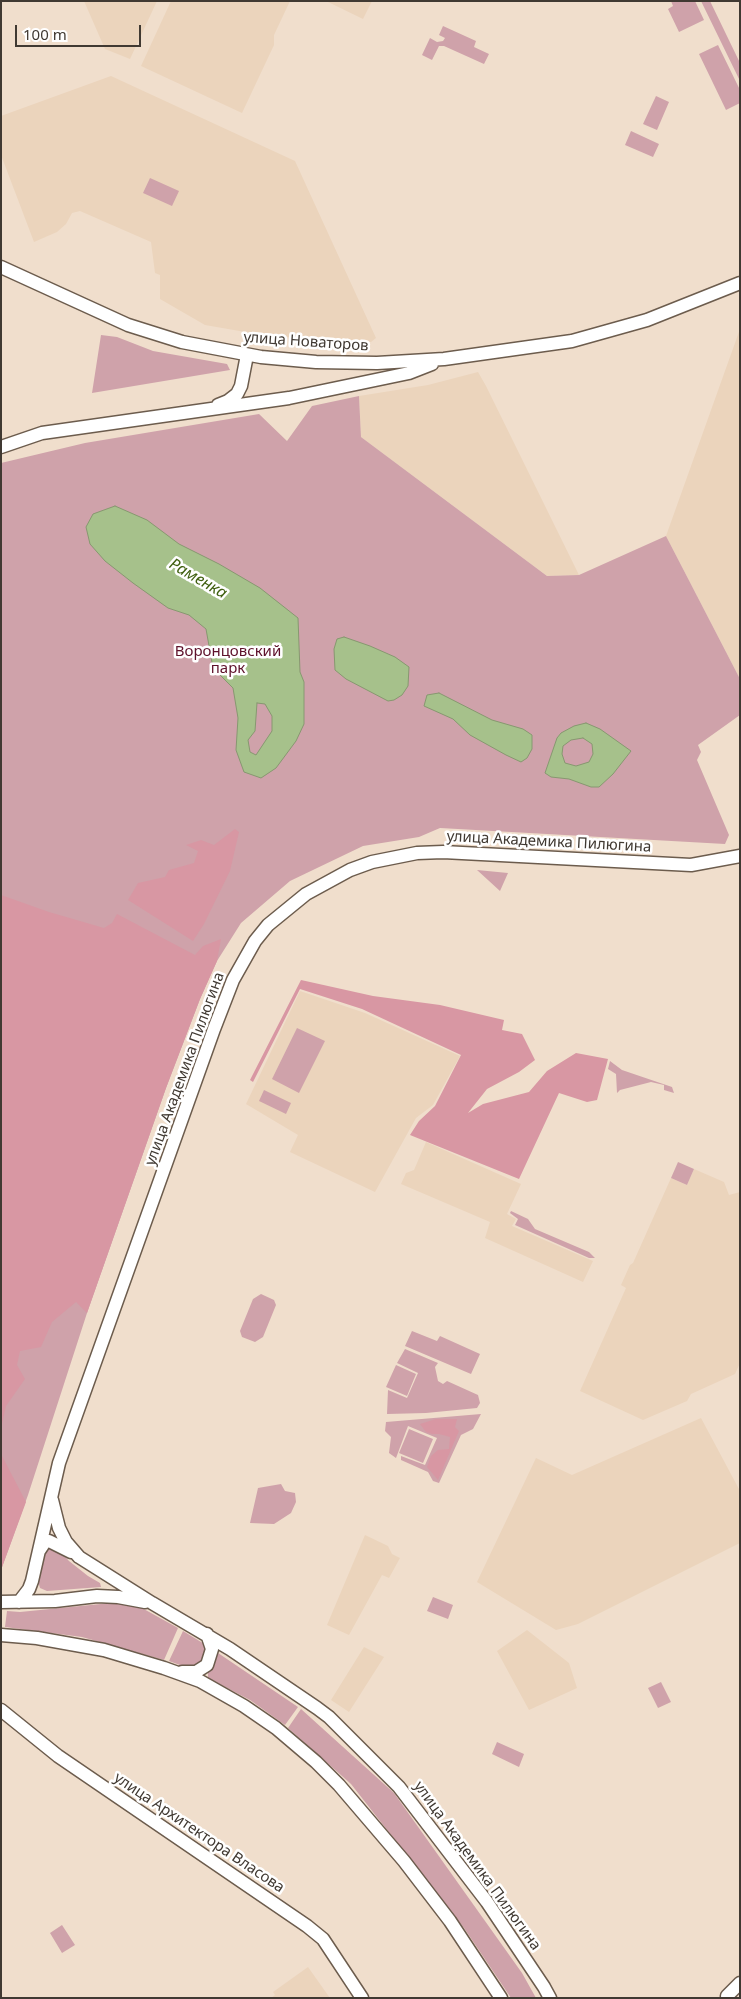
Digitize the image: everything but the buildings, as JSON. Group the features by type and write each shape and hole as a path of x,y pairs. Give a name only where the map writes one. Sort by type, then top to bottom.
{"street":[{"name":"улица Новаторов","path":"1,267 128,325 182,342 247,355 360,363 444,360 572,341 647,320 740,283"},
{"path":"1,447 42,433 206,409 228,401 237,394 244,379 247,355"},
{"name":"улица Новаторов","path":"206,409 283,399 409,373 444,360"},
{"name":"улица Академика Пилюгина","path":"19,1602 29,1589 32,1581 59,1463 226,997 255,940 268,925 306,894 350,870 379,860 417,853 443,852 691,865 740,856"},
{"name":"улица Академика Пилюгина","path":"51,1496 59,1528 66,1542 79,1557 152,1603 207,1634 329,1717 399,1787 487,1902 550,1998"},
{"path":"37,1554 44,1542 49,1541 60,1545 79,1557"},
{"name":"улица Академика Пилюгина","path":"1,1602 55,1601 97,1596 118,1597 152,1603"},
{"path":"175,1671 196,1672 207,1665 212,1649 207,1634"},
{"path":"1,1635 37,1638 104,1650 175,1671 200,1681 254,1712 282,1733 340,1785 404,1861 450,1921 501,1998"},
{"name":"улица Архитектора Власова","path":"1,1710 58,1756 307,1926 323,1939 362,1998"},
{"path":"726,1997 740,1983"},
{"path":"726,1997 740,1989"}],"shaded area":[{"path":"84,1 157,1 130,59 105,49"},
{"path":"171,1 290,1 274,35 274,45 242,113 141,66"},
{"path":"326,1 372,1 363,19"},
{"path":"111,76 295,161 376,338 371,342 296,338 205,325 160,299 160,275 155,273 151,242 80,211 72,213 66,224 57,232 34,242 1,155 1,116"},
{"path":"740,329 740,679 666,536"},
{"path":"478,372 579,575 547,576 361,437 359,396 428,385"},
{"path":"235,829 239,832 230,871 204,924 193,941 128,900 138,883 165,877 169,870 194,863 198,851 186,845 201,840 214,845"},
{"path":"1,895 49,912 104,928 112,923 117,914 195,955 203,946 221,939 217,961 200,999 166,1088 87,1313 76,1302 52,1322 41,1347 20,1351 17,1365 25,1379 6,1406 1,1429"},
{"path":"301,980 373,996 440,1005 504,1020 502,1030 522,1034 535,1060 519,1072 487,1089 468,1113 483,1104 529,1092 547,1071 576,1053 608,1059 597,1100 587,1102 559,1093 519,1179 410,1135 419,1121 435,1106 461,1055 362,1009 300,989 253,1082 250,1080"},
{"path":"300,991 365,1013 460,1056 433,1105 416,1118 375,1192 290,1152 298,1135 246,1104"},
{"path":"426,1142 521,1184 507,1214 516,1219 512,1226 593,1261 583,1282 485,1238 490,1222 401,1184 406,1173 414,1170"},
{"path":"694,1169 724,1182 729,1195 740,1192 740,1363 735,1374 691,1394 687,1401 643,1420 580,1391 626,1288 621,1285 630,1265 633,1263 671,1178 687,1185"},
{"path":"701,1418 740,1491 740,1543 578,1624 556,1630 477,1582 536,1458 572,1475"},
{"path":"436,1419 457,1419 455,1427 459,1431 438,1480 427,1467 431,1456 438,1450 449,1449 450,1437 426,1432 420,1424"},
{"path":"1,1454 26,1502 1,1570"},
{"path":"365,1535 388,1546 392,1554 400,1558 389,1578 382,1575 349,1635 327,1625"},
{"path":"527,1630 569,1663 577,1688 529,1710 497,1651"},
{"path":"364,1647 384,1657 349,1712 331,1700"},
{"path":"308,1967 330,1998 271,1998 275,1995 273,1992"}],"green space":[{"path":"671,1 695,1 704,20 679,32 668,9 673,6"},
{"path":"701,1 710,1 740,63 740,81"},
{"path":"443,26 476,41 474,47 489,54 484,64 444,46 439,46 432,60 422,55 430,38 437,42 443,41 445,38 439,35"},
{"path":"718,45 740,90 740,103 726,110 699,54"},
{"path":"656,96 669,102 657,130 643,124"},
{"path":"631,131 659,144 653,157 625,145"},
{"path":"150,178 179,191 172,206 143,193"},
{"path":"101,335 117,337 153,351 227,364 230,370 92,393"},
{"name":"Воронцовский парк","path":"359,396 361,437 547,576 579,575 666,536 740,679 740,715 698,745 701,752 697,760 729,835 725,844 440,828 419,837 363,846 290,881 241,923 217,961 200,999 166,1088 87,1313 28,1495 1,1570 1,463 85,443 259,414 287,441 312,406"},
{"path":"477,870 508,873 500,891"},
{"path":"297,1028 325,1041 299,1093 272,1079"},
{"path":"610,1061 622,1070 672,1087 674,1093 664,1090 664,1085 651,1082 620,1090 617,1093 616,1074 608,1069"},
{"path":"264,1090 291,1103 286,1114 259,1101"},
{"path":"678,1162 694,1169 687,1185 671,1178"},
{"path":"511,1211 528,1219 535,1229 589,1252 595,1258 589,1258 515,1225 518,1219 510,1213"},
{"path":"261,1294 274,1300 276,1305 263,1337 255,1342 242,1337 240,1331 253,1299"},
{"path":"412,1331 437,1341 440,1336 480,1354 471,1374 405,1346"},
{"path":"405,1349 438,1363 435,1367 438,1381 443,1384 447,1381 478,1395 480,1403 477,1408 426,1413 387,1414 388,1390 407,1398 418,1373 397,1363"},
{"path":"396,1365 416,1374 407,1396 386,1387"},
{"path":"481,1414 473,1429 461,1435 439,1483 433,1481 428,1472 401,1460 401,1456 425,1465 437,1438 408,1426 396,1458 389,1453 391,1437 385,1431 386,1422"},
{"path":"409,1429 433,1439 423,1463 399,1453"},
{"path":"281,1484 285,1491 295,1493 296,1502 291,1513 274,1524 250,1523 258,1488"},
{"path":"46,1547 57,1548 69,1561 100,1583 101,1587 47,1591 40,1588 38,1581"},
{"path":"433,1597 453,1605 448,1619 427,1611"},
{"path":"121,1602 142,1608 178,1628 164,1660 82,1637 5,1627 7,1611 20,1612"},
{"path":"183,1631 206,1645 207,1650 202,1664 188,1668 169,1661"},
{"path":"218,1653 298,1707 285,1725 250,1700 208,1678 208,1672"},
{"path":"661,1682 671,1702 658,1708 648,1688"},
{"path":"301,1709 394,1793 522,1973 536,1998 511,1998 464,1928 351,1784 288,1728"},
{"path":"497,1742 524,1754 519,1767 492,1754"},
{"path":"62,1925 75,1945 62,1953 50,1933"}],"water":[{"name":"Раменка","path":"115,506 147,520 179,544 219,564 260,588 298,618 300,672 304,682 304,724 296,741 276,768 261,778 244,772 236,750 238,718 233,688 213,668 206,629 189,615 168,608 105,561 90,544 86,527 93,514","holes":["257,703 265,704 272,716 272,731 256,755 250,752 248,740 255,731"]},
{"path":"344,637 395,657 409,667 408,686 402,695 388,701 346,679 335,670 334,649 337,639"},
{"path":"439,693 492,720 523,729 532,735 532,749 527,758 521,762 506,755 470,735 453,719 424,706 427,695"},
{"path":"586,723 600,729 631,751 613,774 599,787 591,787 569,779 551,777 545,773 557,738 561,733 574,726","holes":["583,738 592,744 593,754 589,762 576,766 565,763 562,754 563,746 571,740"]}]}
